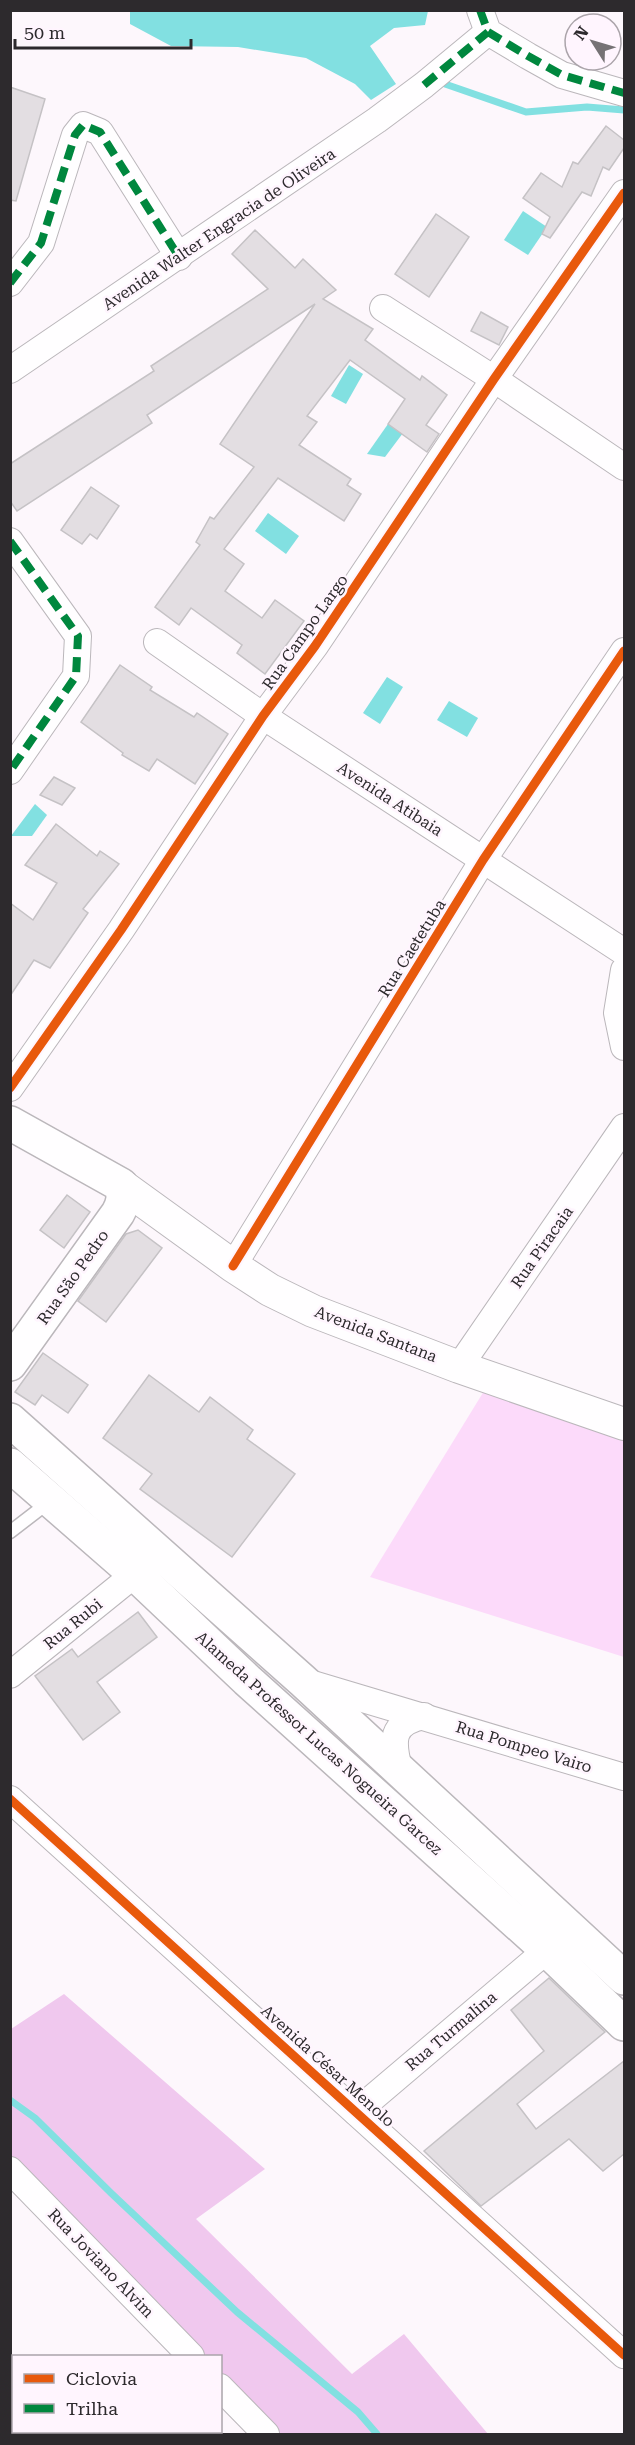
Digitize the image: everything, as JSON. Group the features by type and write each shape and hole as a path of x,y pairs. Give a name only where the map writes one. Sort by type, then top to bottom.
{"main road":[{"name":"Avenida Santana","path":"10,1123 129,1201"},
{"name":"Rua São Pedro","path":"10,1364 129,1201"},
{"name":"Alameda Professor Lucas Nogueira Garcez","path":"10,1420 303,1681 624,1978"},
{"name":"Alameda Professor Lucas Nogueira Garcez","path":"10,1465 135,1574 247,1680 547,1950 624,2024"},
{"path":"247,1680 303,1681"}],"street":[{"name":"Avenida Walter Engracia de Oliveira","path":"10,370 378,120 424,85 484,21"},
{"path":"484,21 562,75 624,93"},
{"path":"10,283 41,243 75,135 83,125 100,132 178,257"},
{"name":"Rua Campo Largo","path":"10,1088 122,930 263,716 315,646 494,379 624,193"},
{"path":"383,308 494,379 624,467"},
{"path":"10,541 78,636 76,676 10,771"},
{"name":"Avenida Atibaia","path":"158,642 263,716 624,952"},
{"name":"Rua Caetetuba","path":"233,1266 483,860 624,651"},
{"path":"624,970 617,1013 624,1047"},
{"name":"Rua Piracaia","path":"459,1367 624,1127"},
{"name":"Avenida Santana","path":"129,1201 270,1290 313,1311 459,1367 624,1424"},
{"name":"Rua Rubi","path":"11,1672 135,1574"},
{"name":"Rua Pompeo Vairo","path":"303,1681 624,1777"},
{"path":"399,1770 394,1742 399,1729 408,1719 424,1716"},
{"name":"Avenida César Menolo","path":"10,1799 624,2355"},
{"name":"Rua Turmalina","path":"356,2112 547,1950"},
{"name":"Rua Joviano Alvim","path":"10,2170 190,2355"},
{"path":"222,2389 267,2434"}],"lane":[{"path":"10,1532 50,1501"}],"shaded area":[{"path":"484,1391 624,1439 624,1657 370,1577"},
{"path":"64,1994 265,2169 196,2219 352,2374 404,2334 488,2434 266,2434 222,2388 222,2355 190,2355 11,2170 11,2029"}],"water":[{"path":"130,10 428,11 425,25 394,28 370,46 396,84 371,100 355,84 306,58 238,47 171,46 130,24"},
{"path":"523,211 547,227 528,255 504,240"},
{"path":"349,365 363,374 346,404 331,396"},
{"path":"388,424 403,433 385,457 367,454"},
{"path":"268,513 299,536 286,554 255,531"},
{"path":"387,677 403,687 380,724 363,713"},
{"path":"449,701 478,718 467,737 437,720"},
{"path":"35,804 47,815 32,836 11,836"}],"building":[{"path":"10,87 45,99 16,201 10,200"},
{"path":"606,126 624,140 624,148 609,170 603,167 591,196 582,192 550,238 542,234 550,217 523,198 541,173 562,187 573,162 578,164"},
{"path":"436,214 469,237 429,297 395,274"},
{"path":"255,230 295,268 303,259 336,290 323,299 373,329 365,340 420,380 422,376 447,395 426,425 439,434 427,452 388,424 405,399 350,360 307,416 317,422 299,445 351,479 347,485 361,494 344,521 278,478 224,549 244,564 225,591 262,618 275,600 304,621 265,674 237,653 242,645 191,608 179,625 155,607 200,545 196,542 210,517 214,519 254,467 220,444 315,304 147,415 152,423 17,511 10,501 10,464 154,371 151,366 268,289 232,254"},
{"path":"481,312 508,327 499,345 471,331"},
{"path":"91,487 119,506 97,539 90,534 82,544 61,530"},
{"path":"120,665 152,687 150,690 194,717 197,713 228,734 195,784 157,759 149,771 122,755 123,753 81,722"},
{"path":"54,777 75,788 62,805 40,795"},
{"path":"56,824 97,856 100,851 119,864 83,909 88,913 50,968 34,960 10,996 10,903 33,920 57,883 25,865"},
{"path":"67,1195 90,1212 64,1248 40,1230"},
{"path":"138,1230 162,1248 106,1322 78,1301 126,1234"},
{"path":"43,1353 88,1385 68,1413 42,1395 35,1405 15,1392"},
{"path":"149,1375 199,1412 210,1397 253,1430 247,1439 295,1474 232,1557 140,1489 152,1474 103,1438"},
{"path":"138,1612 157,1637 97,1682 120,1712 83,1740 35,1676 72,1649 78,1657"},
{"path":"549,1978 605,2032 517,2104 536,2129 624,2061 624,2154 603,2171 569,2139 481,2206 424,2151 544,2051 511,2010"}],"waterway":[{"path":"445,84 526,112 587,107 624,110"},
{"path":"10,2100 35,2118 237,2312 358,2412 377,2434"}],"marked path":[{"path":"480,10 488,32 528,56 562,75 624,93"},
{"path":"424,85 488,32"},
{"path":"10,283 41,243 75,135 83,125 100,132 179,257"},
{"path":"10,541 78,636 76,676 10,771"}],"cycle path":[{"path":"10,1088 121,930 263,716 315,646 494,379 624,193"},
{"path":"233,1266 483,860 624,651"},
{"path":"10,1799 624,2355"}]}
